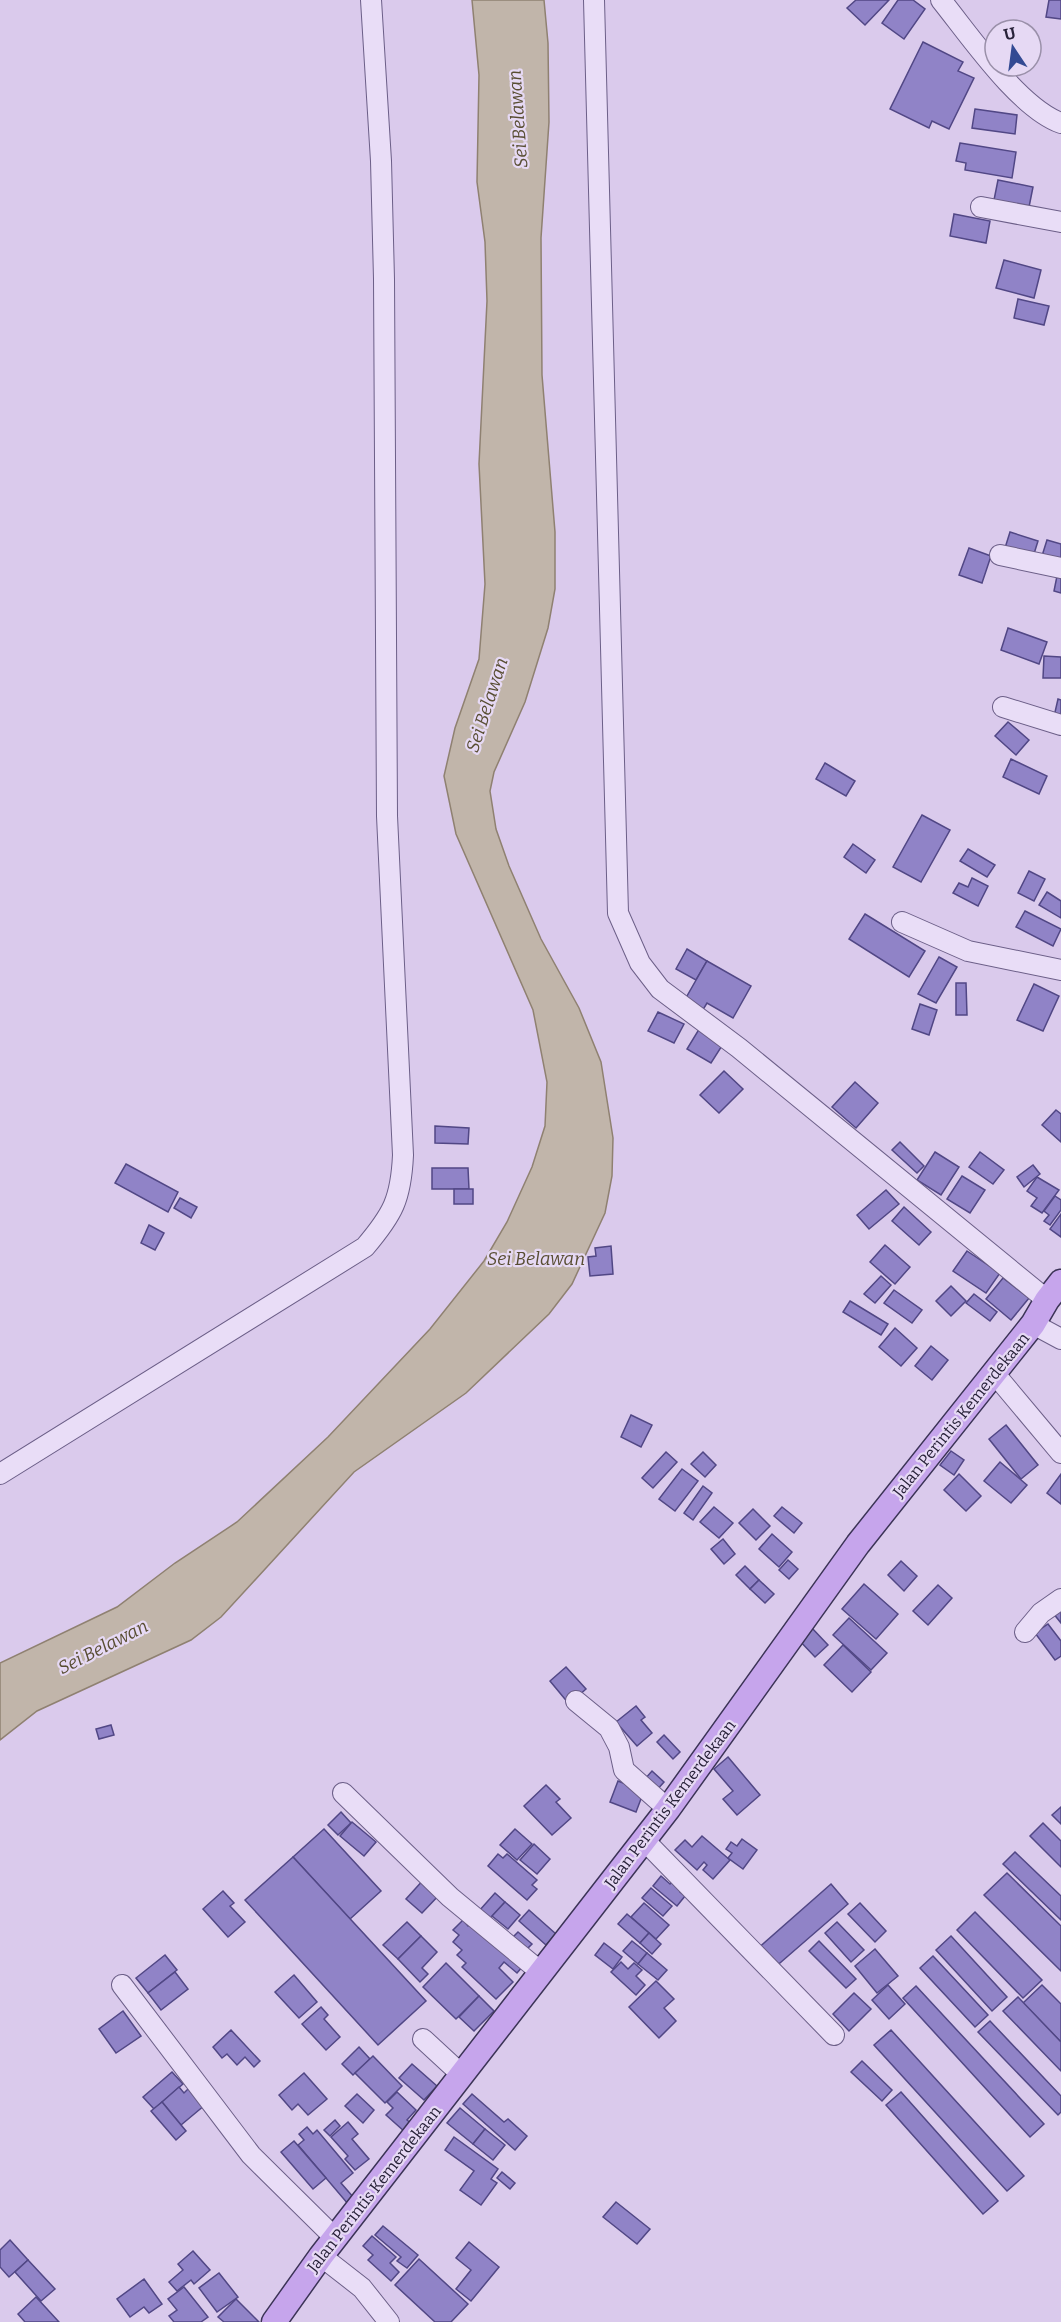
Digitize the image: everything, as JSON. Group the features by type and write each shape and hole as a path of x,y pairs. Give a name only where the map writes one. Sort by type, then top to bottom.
{"main road":[{"name":"Jalan Perintis Kemerdekaan","path":"274,2322 328,2247 668,1809 858,1544 1033,1324 1054,1291"}],"street":[{"path":"0,1474 365,1247 388,1220 402,1180 403,1155 387,816 383,220 371,0"},
{"path":"594,0 618,914 640,963 660,989 1054,1291"},
{"path":"941,0 1013,88 1052,120 1061,123"},
{"path":"981,207 1061,222"},
{"path":"1000,555 1061,568"},
{"path":"1004,707 1061,725"},
{"path":"902,922 968,951 1061,970"},
{"path":"1033,1324 1061,1339"},
{"path":"994,1373 1061,1453"},
{"path":"1024,1632 1041,1613 1061,1599"},
{"path":"576,1701 609,1728 619,1747 624,1770 668,1809"},
{"path":"343,1793 450,1897 542,1973"},
{"path":"644,1840 834,2035"},
{"path":"122,1985 251,2155 389,2322"},
{"path":"423,2039 462,2075"}],"water":[{"name":"Sei Belawan","path":"472,0 544,0 548,43 549,122 541,238 542,375 555,532 555,589 548,628 525,702 494,772 490,791 496,829 509,866 541,939 579,1008 601,1062 613,1138 612,1176 605,1213 572,1284 549,1314 466,1393 354,1472 221,1617 191,1640 37,1711 0,1740 0,1663 117,1607 175,1563 237,1522 328,1437 430,1329 484,1261 507,1222 532,1167 545,1126 547,1082 533,1010 456,834 444,776 455,728 479,659 485,584 479,464 487,301 485,242 477,182 479,75"}],"building":[{"path":"856,0 889,0 865,25 847,8"},
{"path":"898,0 913,0 925,9 904,39 882,23"},
{"path":"1049,0 1061,0 1061,19 1046,17"},
{"path":"923,42 963,62 958,71 974,78 949,129 932,121 929,128 890,109"},
{"path":"975,109 1017,115 1015,134 972,128"},
{"path":"960,143 1016,152 1012,178 965,170 966,163 956,161"},
{"path":"998,180 1033,187 1029,207 994,200"},
{"path":"954,214 990,221 986,243 950,236"},
{"path":"1004,260 1041,270 1034,298 996,288"},
{"path":"1018,299 1049,306 1044,325 1014,318"},
{"path":"1010,532 1038,541 1033,557 1005,548"},
{"path":"1047,540 1061,544 1061,565 1041,559"},
{"path":"969,548 991,556 982,583 959,575"},
{"path":"1058,571 1061,572 1061,593 1054,591"},
{"path":"1008,628 1047,642 1039,664 1001,650"},
{"path":"1044,656 1061,657 1061,678 1043,678"},
{"path":"1058,699 1061,700 1061,723 1053,721"},
{"path":"1008,722 1029,740 1016,755 995,736"},
{"path":"1011,759 1047,776 1039,794 1003,777"},
{"path":"825,763 855,781 846,796 816,779"},
{"path":"922,815 950,830 921,882 893,867"},
{"path":"853,844 875,860 866,873 844,857"},
{"path":"968,849 995,865 987,877 960,861"},
{"path":"1029,871 1045,879 1034,901 1018,893"},
{"path":"972,878 988,886 978,906 953,893 959,883 968,887"},
{"path":"1047,892 1061,901 1061,918 1039,905"},
{"path":"1025,911 1061,929 1053,946 1016,927"},
{"path":"865,914 925,951 909,977 849,939"},
{"path":"687,949 707,961 696,980 676,969"},
{"path":"939,957 957,967 936,1003 918,994"},
{"path":"707,961 751,986 733,1018 707,1003 701,1013 683,1003"},
{"path":"956,983 966,983 967,1015 956,1015"},
{"path":"1034,984 1059,996 1043,1031 1017,1020"},
{"path":"920,1004 937,1010 929,1035 912,1029"},
{"path":"658,1012 684,1024 674,1043 648,1031"},
{"path":"701,1026 725,1041 711,1063 687,1049"},
{"path":"724,1071 743,1089 719,1113 700,1095"},
{"path":"855,1082 878,1103 856,1128 832,1107"},
{"path":"1056,1110 1061,1114 1061,1142 1042,1125"},
{"path":"435,1126 469,1128 468,1144 435,1143"},
{"path":"900,1142 924,1166 917,1173 892,1150"},
{"path":"935,1152 959,1167 941,1195 917,1180"},
{"path":"980,1152 1004,1170 993,1184 969,1167"},
{"path":"126,1164 178,1192 168,1212 115,1183"},
{"path":"1033,1165 1040,1174 1024,1187 1017,1177"},
{"path":"432,1168 468,1168 469,1189 432,1189"},
{"path":"962,1176 985,1190 970,1213 947,1199"},
{"path":"1037,1177 1059,1190 1042,1213 1031,1206 1037,1198 1027,1191"},
{"path":"454,1189 473,1189 473,1204 454,1204"},
{"path":"886,1190 899,1204 869,1229 857,1215"},
{"path":"1055,1196 1061,1200 1061,1210 1050,1225 1044,1221 1049,1215 1044,1211"},
{"path":"180,1198 197,1207 191,1218 174,1208"},
{"path":"904,1207 931,1232 919,1245 892,1221"},
{"path":"1061,1214 1061,1237 1050,1229"},
{"path":"149,1225 164,1233 155,1250 141,1243"},
{"path":"885,1245 910,1267 895,1284 870,1262"},
{"path":"611,1246 613,1274 590,1276 588,1257 596,1256 595,1248"},
{"path":"967,1251 1000,1273 986,1293 953,1271"},
{"path":"881,1276 891,1285 875,1303 864,1294"},
{"path":"1003,1278 1029,1298 1011,1320 986,1299"},
{"path":"951,1286 966,1301 951,1316 936,1301"},
{"path":"894,1290 922,1310 912,1323 884,1303"},
{"path":"974,1294 997,1312 990,1321 966,1303"},
{"path":"850,1301 888,1324 881,1335 843,1312"},
{"path":"895,1328 917,1348 901,1366 879,1347"},
{"path":"931,1346 948,1360 932,1380 915,1366"},
{"path":"631,1415 652,1425 641,1447 621,1437"},
{"path":"1006,1425 1038,1465 1021,1479 989,1439"},
{"path":"951,1451 964,1460 954,1475 940,1465"},
{"path":"666,1452 677,1462 653,1488 642,1478"},
{"path":"703,1452 716,1465 705,1477 691,1464"},
{"path":"1000,1462 1027,1485 1011,1503 984,1481"},
{"path":"682,1469 698,1481 675,1511 659,1499"},
{"path":"959,1474 981,1496 966,1511 944,1490"},
{"path":"1061,1474 1061,1504 1047,1493"},
{"path":"703,1486 712,1493 693,1520 684,1513"},
{"path":"714,1507 733,1523 719,1538 700,1522"},
{"path":"782,1507 802,1523 794,1533 774,1516"},
{"path":"753,1509 770,1526 756,1540 739,1523"},
{"path":"772,1534 792,1552 779,1567 759,1549"},
{"path":"723,1539 735,1554 724,1564 711,1549"},
{"path":"788,1560 798,1569 789,1579 779,1570"},
{"path":"901,1561 917,1576 904,1591 888,1575"},
{"path":"745,1566 759,1580 750,1589 736,1575"},
{"path":"759,1580 774,1594 765,1603 750,1589"},
{"path":"864,1584 898,1614 876,1639 842,1609"},
{"path":"938,1585 952,1598 928,1625 913,1611"},
{"path":"1061,1606 1061,1623 1053,1613"},
{"path":"849,1618 887,1653 871,1670 833,1635"},
{"path":"1048,1624 1061,1641 1061,1656 1055,1660 1035,1633"},
{"path":"811,1627 828,1645 815,1657 798,1639"},
{"path":"843,1645 871,1672 852,1692 824,1665"},
{"path":"566,1667 586,1689 569,1704 550,1681"},
{"path":"636,1706 645,1717 641,1720 652,1733 637,1746 616,1722"},
{"path":"111,1725 114,1735 99,1739 96,1729"},
{"path":"664,1735 680,1752 673,1759 657,1742"},
{"path":"728,1757 760,1795 737,1815 723,1799 733,1791 714,1769"},
{"path":"652,1771 664,1782 656,1791 644,1780"},
{"path":"618,1781 644,1791 636,1812 610,1802"},
{"path":"546,1785 560,1799 556,1802 571,1818 552,1835 524,1806"},
{"path":"1061,1807 1061,1824 1052,1815"},
{"path":"341,1812 351,1823 338,1835 328,1825"},
{"path":"352,1822 376,1842 364,1856 340,1836"},
{"path":"1043,1823 1061,1841 1061,1867 1030,1836"},
{"path":"324,1829 381,1891 350,1919 293,1857"},
{"path":"515,1829 532,1844 517,1860 500,1845"},
{"path":"702,1836 730,1860 713,1879 703,1870 707,1865 704,1862 697,1870 675,1850 685,1840 692,1847"},
{"path":"742,1839 757,1850 743,1869 728,1858 732,1853 726,1849 731,1842 737,1846"},
{"path":"534,1844 550,1859 537,1874 520,1860"},
{"path":"1015,1852 1061,1896 1061,1920 1003,1864"},
{"path":"498,1854 503,1858 507,1854 537,1880 532,1885 537,1889 527,1900 488,1866"},
{"path":"293,1857 426,2001 378,2045 245,1900"},
{"path":"1007,1873 1061,1926 1061,1971 984,1895"},
{"path":"661,1876 670,1884 675,1878 685,1886 680,1892 685,1896 677,1906 653,1886"},
{"path":"425,1878 441,1893 422,1913 406,1899"},
{"path":"831,1884 848,1904 773,1969 756,1950"},
{"path":"651,1888 672,1906 663,1916 642,1898"},
{"path":"223,1891 234,1903 230,1906 245,1922 228,1937 203,1909"},
{"path":"495,1893 505,1902 489,1920 479,1911"},
{"path":"505,1902 520,1915 508,1929 492,1916"},
{"path":"644,1903 669,1925 656,1939 631,1917"},
{"path":"860,1903 886,1931 875,1942 848,1914"},
{"path":"529,1910 556,1934 546,1945 519,1921"},
{"path":"975,1912 1042,1980 1023,1998 957,1930"},
{"path":"627,1914 649,1933 640,1943 618,1924"},
{"path":"463,1920 468,1926 471,1923 523,1966 517,1973 504,1962 499,1968 513,1982 496,1999 462,1967 466,1963 457,1955 462,1950 453,1942 459,1935 453,1930"},
{"path":"407,1922 421,1936 398,1959 383,1945"},
{"path":"837,1922 864,1950 851,1962 825,1933"},
{"path":"518,1932 532,1944 522,1954 508,1942"},
{"path":"649,1933 661,1944 652,1954 640,1943"},
{"path":"421,1936 437,1952 422,1968 428,1974 420,1982 398,1959"},
{"path":"951,1936 1007,1997 992,2011 936,1950"},
{"path":"632,1941 647,1953 638,1964 623,1951"},
{"path":"819,1941 856,1979 846,1988 809,1951"},
{"path":"604,1943 622,1957 613,1969 595,1955"},
{"path":"875,1949 898,1976 877,1993 855,1966"},
{"path":"647,1953 667,1970 658,1980 638,1964"},
{"path":"165,1955 177,1970 148,1993 136,1978"},
{"path":"933,1956 988,2015 975,2027 920,1968"},
{"path":"621,1962 628,1969 634,1963 642,1970 636,1976 645,1985 636,1995 611,1972"},
{"path":"446,1963 479,1996 456,2019 423,1987"},
{"path":"175,1972 188,1989 161,2010 148,1993"},
{"path":"294,1975 317,2002 299,2018 275,1992"},
{"path":"656,1981 674,1999 664,2008 676,2021 659,2038 629,2007"},
{"path":"888,1985 905,2004 889,2019 872,2000"},
{"path":"1042,1985 1061,2004 1061,2042 1023,2003"},
{"path":"916,1986 1044,2124 1030,2137 903,1998"},
{"path":"854,1993 871,2009 849,2031 833,2014"},
{"path":"479,1996 494,2011 474,2031 459,2017"},
{"path":"1018,1997 1061,2042 1061,2071 1003,2011"},
{"path":"321,2007 328,2015 324,2019 340,2037 326,2050 302,2024"},
{"path":"123,2011 141,2036 116,2053 99,2029"},
{"path":"990,2021 1061,2096 1061,2112 1058,2115 978,2032"},
{"path":"231,2030 260,2061 254,2067 245,2057 237,2065 227,2054 222,2058 213,2047"},
{"path":"891,2030 1024,2176 1007,2191 874,2045"},
{"path":"359,2047 370,2059 353,2075 342,2064"},
{"path":"373,2056 402,2086 385,2103 355,2073"},
{"path":"862,2061 892,2090 882,2101 851,2072"},
{"path":"412,2064 437,2086 424,2100 399,2078"},
{"path":"172,2072 183,2084 154,2109 143,2097"},
{"path":"304,2073 327,2099 308,2115 298,2104 292,2110 279,2095"},
{"path":"179,2087 184,2093 190,2087 205,2105 181,2125 162,2102"},
{"path":"397,2092 416,2110 407,2120 412,2124 405,2132 386,2115 393,2108 387,2102"},
{"path":"901,2092 998,2201 983,2214 886,2105"},
{"path":"357,2094 374,2110 363,2123 345,2106"},
{"path":"472,2094 504,2122 508,2119 527,2136 515,2150 463,2104"},
{"path":"162,2102 186,2131 176,2140 151,2111"},
{"path":"460,2108 485,2129 473,2144 447,2123"},
{"path":"335,2120 340,2126 330,2136 324,2130"},
{"path":"348,2122 358,2134 352,2139 369,2159 355,2170 345,2159 348,2156 331,2137"},
{"path":"307,2127 313,2134 317,2130 353,2173 341,2183 354,2198 348,2204 298,2145 304,2140 299,2134"},
{"path":"485,2129 505,2145 493,2160 473,2144"},
{"path":"454,2137 498,2169 491,2179 497,2183 481,2205 460,2190 474,2171 445,2150"},
{"path":"294,2141 326,2178 313,2189 281,2152"},
{"path":"502,2172 515,2183 510,2189 497,2178"},
{"path":"616,2202 650,2229 637,2244 603,2217"},
{"path":"383,2226 418,2255 407,2268 397,2261 401,2257 375,2235"},
{"path":"372,2236 396,2257 390,2263 399,2272 391,2281 368,2260 373,2255 363,2246"},
{"path":"10,2240 28,2260 9,2277 0,2267 0,2250"},
{"path":"469,2242 499,2267 471,2301 456,2289 471,2270 456,2258"},
{"path":"193,2251 210,2270 194,2284 191,2280 177,2291 169,2282 183,2270 178,2264"},
{"path":"419,2259 468,2304 451,2322 435,2322 395,2285"},
{"path":"28,2260 55,2289 41,2301 15,2272"},
{"path":"219,2273 238,2297 217,2312 199,2288"},
{"path":"144,2279 162,2304 149,2313 144,2307 130,2317 117,2299"},
{"path":"184,2287 208,2317 201,2322 174,2322 169,2316 177,2310 168,2299"},
{"path":"36,2297 59,2322 25,2322 18,2314"},
{"path":"236,2299 259,2322 224,2322 218,2317"}]}
